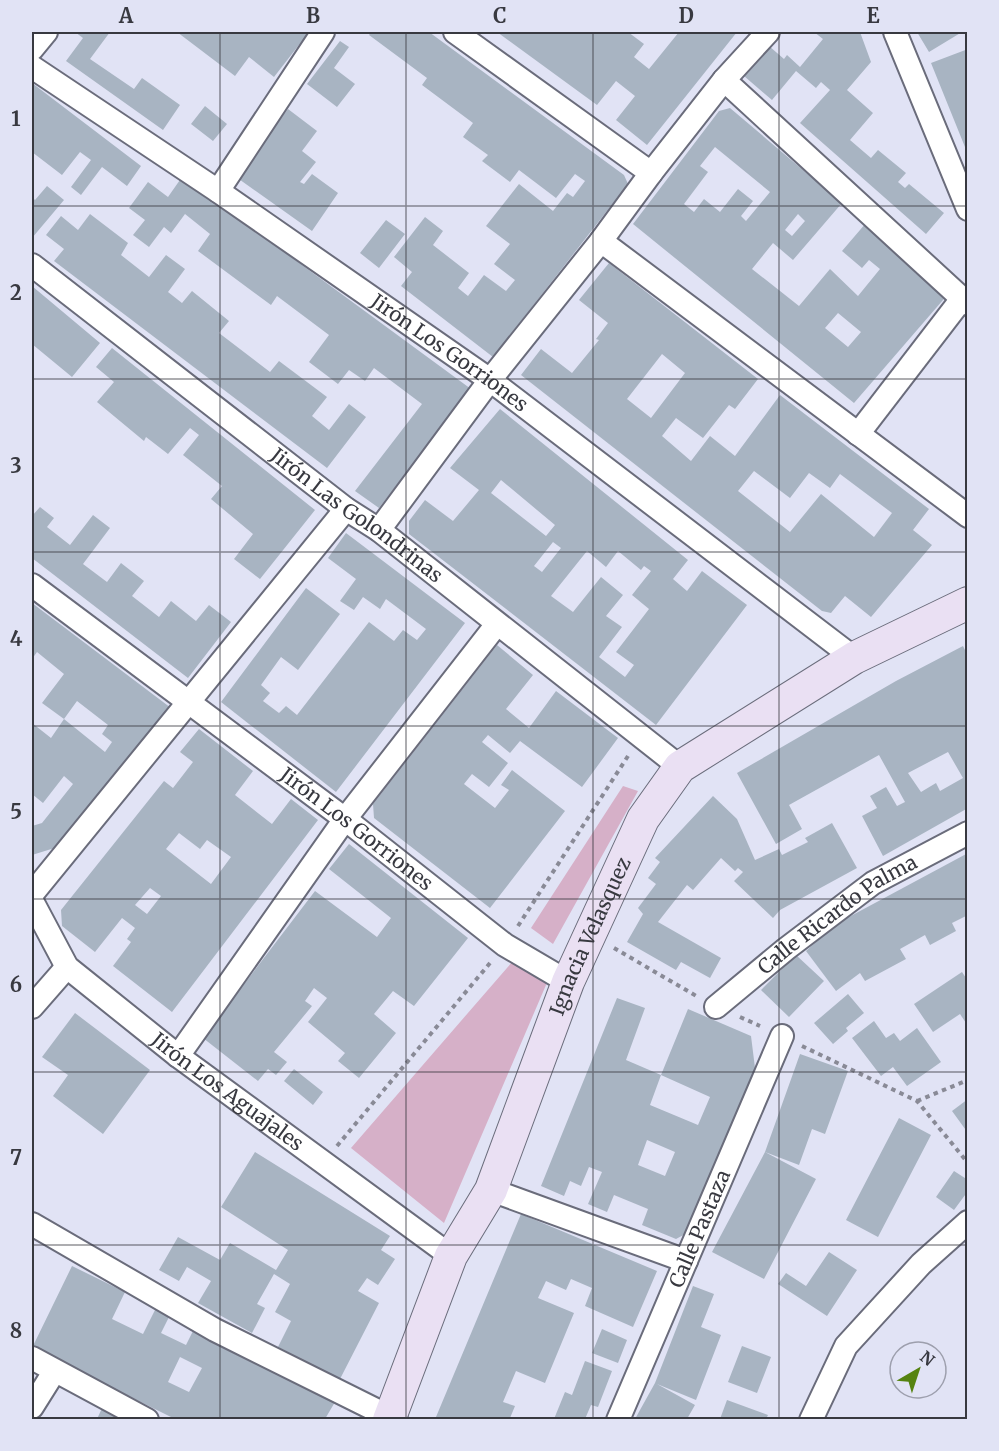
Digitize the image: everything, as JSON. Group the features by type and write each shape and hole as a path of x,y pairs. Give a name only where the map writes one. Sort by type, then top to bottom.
{"main road":[{"name":"Ignacia Velasquez","path":"392,1419 452,1256 491,1190 568,982 643,819 680,767 854,658 968,603"}],"street":[{"path":"32,49 46,32"},
{"path":"218,191 323,32"},
{"path":"455,32 651,173"},
{"path":"380,530 490,380 601,241 651,173 724,80 768,32"},
{"path":"895,32 968,209"},
{"name":"Jirón Los Gorriones","path":"32,67 218,191 490,380 854,658"},
{"path":"724,80 964,302 858,434"},
{"path":"601,241 968,516"},
{"name":"Jirón Las Golondrinas","path":"32,265 346,509 380,530 680,767"},
{"path":"32,894 346,509"},
{"name":"Jirón Los Gorriones","path":"32,585 188,704 345,819 505,945 568,982"},
{"path":"178,1056 345,819 497,624"},
{"name":"Calle Ricardo Palma","path":"716,1007 786,949 873,883 968,833"},
{"name":"Jirón Los Aguajales","path":"32,901 66,967 178,1056 452,1256"},
{"path":"32,1007 66,967"},
{"name":"Calle Pastaza","path":"618,1419 782,1036"},
{"path":"491,1190 686,1261"},
{"path":"811,1419 846,1346 921,1264 968,1222"},
{"path":"32,1224 215,1330 392,1419"},
{"path":"32,1358 54,1372 147,1419"},
{"path":"32,1407 54,1372"}],"path":[{"path":"917,1101 968,1080"}],"shaded area":[{"path":"623,786 638,791 553,944 531,928"},
{"path":"519,954 552,971 444,1223 351,1148"}],"building":[{"path":"75,32 110,32 90,59 134,89 142,78 180,105 163,130 66,61 83,38"},
{"path":"177,32 309,32 274,77 249,57 235,76"},
{"path":"371,32 429,32 624,175 628,184 493,357 401,286 412,272 394,257 425,217 443,231 433,245 469,273 458,288 468,296 484,275 506,291 515,280 494,264 510,244 486,226 519,184 553,211 567,193 573,197 585,181 575,174 556,198 519,170 510,182 482,161 488,155 463,137 473,123 422,85 427,78 369,35"},
{"path":"497,32 628,32 644,44 634,57 649,69 679,32 737,32 647,145 616,120 635,96 616,81 597,105"},
{"path":"814,32 860,32 871,62 847,90 873,113 850,140 871,158 878,150 906,173 898,182 905,188 909,184 944,213 926,234 800,123 830,90 821,82 816,88 796,71 772,100 744,76 769,46 784,59 787,55 800,67 823,39"},
{"path":"917,32 962,32 929,52"},
{"path":"340,41 349,47 334,68 355,84 337,107 307,84"},
{"path":"968,49 967,108 967,152 931,63"},
{"path":"32,83 141,166 127,186 102,167 81,195 71,187 91,160 80,152 62,175 32,152"},
{"path":"205,106 227,124 213,141 191,124"},
{"path":"730,108 842,203 793,260 773,243 752,269 799,306 830,269 858,296 880,269 869,260 862,268 842,251 866,223 949,293 854,403 633,224 719,111","holes":["715,147 770,192 746,221 741,216 753,201 738,189 720,212 704,199 694,212 684,204 708,172 700,166","798,214 805,221 792,236 785,230","838,313 861,332 848,347 825,328"]},
{"path":"288,109 317,131 302,151 316,162 300,182 304,184 312,174 338,193 312,231 236,177"},
{"path":"182,177 471,389 379,508 355,491 422,404 374,368 365,381 349,370 338,384 309,362 329,335 277,296 271,305 198,251 210,234 185,214 171,233 164,227 149,247 133,235 145,220 129,208 148,182 168,197"},
{"path":"47,186 64,200 32,238 32,197 35,200"},
{"path":"90,214 128,243 121,255 149,277 166,255 185,269 168,292 182,303 192,291 229,321 219,333 270,372 279,361 327,397 312,416 329,430 349,404 366,417 327,468 54,261 64,249 46,235 61,216 78,230"},
{"path":"386,220 405,234 379,268 360,253"},
{"path":"609,263 758,379 735,409 729,405 703,438 676,418 662,436 691,461 710,436 735,456 780,395 929,509 913,530 932,545 871,617 845,596 831,613 822,611 521,375 541,349 572,373 599,340 596,339 608,323 579,300","holes":["662,354 685,373 651,418 627,399","754,471 790,498 809,473 830,488 840,474 892,513 874,537 821,494 790,532 738,491"]},
{"path":"32,286 100,343 72,377 32,344"},
{"path":"112,348 315,510 260,579 234,559 253,534 211,499 222,486 183,455 199,435 190,428 168,454 146,437 144,441 97,402 114,382 96,367"},
{"path":"500,409 688,560 673,579 687,591 702,571 747,605 656,725 409,534 409,521 425,500 453,521 479,490 450,468","holes":["501,480 555,525 546,536 491,493","553,542 561,548 542,572 534,566","587,551 606,567 618,551 641,570 644,566 651,571 632,595 649,609 616,652 634,665 625,677 599,657 622,627 606,616 623,595 601,577 573,612 551,596"]},
{"path":"40,507 54,518 47,527 70,545 93,515 110,528 83,564 107,582 121,563 144,581 132,596 159,617 171,601 196,621 209,605 231,622 188,678 32,558 32,516"},
{"path":"346,533 465,623 336,792 221,702 306,588 340,614 298,670 281,657 261,685 270,693 263,701 279,713 286,706 297,715 369,622 394,641 403,630 417,640 426,629 386,599 380,609 363,597 354,610 340,601 356,579 328,558"},
{"path":"32,603 171,708 61,846 32,855 32,826 42,823 73,784 64,776 43,803 32,794 32,723 51,738 64,719 42,703 64,674 37,652 32,659","holes":["77,701 108,725 102,734 112,742 105,752 64,719"]},
{"path":"497,645 533,675 506,709 529,728 556,691 618,738 582,787 520,741 510,753 488,735 482,742 508,763 489,787 472,774 464,784 495,808 509,790 501,785 512,770 565,811 490,908 374,818 373,804"},
{"path":"963,646 968,656 968,808 883,856 862,816 877,808 870,796 886,787 897,806 905,802 879,755 789,805 802,829 776,844 737,773 896,681","holes":["948,752 963,778 940,791 936,783 921,792 908,773"]},
{"path":"199,729 253,771 235,795 272,824 291,799 318,820 172,1012 113,966 131,942 127,939 135,928 122,918 95,952 62,926 61,910 164,781 173,788 193,762 180,752","holes":["179,833 200,849 207,840 231,857 211,884 166,849","150,888 161,896 147,914 135,905"]},
{"path":"713,796 737,819 755,860 779,849 782,855 808,842 805,838 832,823 857,868 780,910 773,918 734,881 743,872 738,868 735,871 721,858 693,890 687,885 658,922 721,958 710,978 681,962 676,970 627,942 643,914 638,908 656,884 648,878 660,862 655,858"},
{"path":"349,844 468,938 414,1006 393,991 374,1014 396,1033 359,1078 338,1061 345,1053 308,1022 327,998 314,988 305,1001 312,1006 274,1052 287,1062 276,1075 268,1069 258,1081 203,1038 315,891 377,937 391,918 329,869"},
{"path":"968,853 968,915 952,923 956,931 930,945 925,935 900,949 906,959 865,981 860,973 836,991 806,951 834,925"},
{"path":"796,955 824,981 789,1017 761,990"},
{"path":"962,972 968,981 968,1026 960,1014 933,1032 914,1004"},
{"path":"848,994 864,1013 846,1028 848,1031 833,1044 814,1023"},
{"path":"617,998 645,1008 626,1060 661,1075 688,1009 751,1036 755,1068 689,1232 676,1239 642,1225 648,1209 614,1195 607,1212 588,1204 602,1172 589,1167 581,1186 570,1181 564,1196 541,1186","holes":["661,1075 710,1097 698,1125 650,1105","647,1140 675,1152 665,1176 638,1165"]},
{"path":"75,1013 150,1070 103,1134 53,1096 68,1075 42,1057"},
{"path":"874,1021 886,1038 894,1033 900,1041 917,1028 941,1062 907,1086 893,1067 881,1076 852,1038"},
{"path":"800,1054 848,1071 825,1134 812,1129 799,1165 765,1152"},
{"path":"294,1069 323,1092 313,1105 284,1081"},
{"path":"968,1099 968,1133 952,1111"},
{"path":"899,1118 931,1135 878,1237 846,1220"},
{"path":"255,1152 390,1236 381,1250 395,1259 378,1285 367,1278 358,1291 379,1303 340,1379 278,1347 291,1321 275,1312 290,1284 274,1274 257,1304 265,1308 252,1333 198,1303 211,1281 187,1267 179,1281 159,1270 178,1237 220,1260 230,1243 276,1270 288,1250 221,1207"},
{"path":"765,1152 816,1179 764,1279 712,1252"},
{"path":"954,1171 968,1180 968,1191 954,1210 936,1197"},
{"path":"521,1214 657,1271 633,1327 585,1306 592,1288 571,1279 566,1290 546,1281 538,1298 574,1313 545,1383 516,1371 503,1402 515,1406 510,1418 515,1419 442,1419 436,1417"},
{"path":"829,1252 857,1270 827,1316 778,1284 786,1273 806,1286"},
{"path":"72,1266 125,1292 112,1319 143,1334 157,1306 171,1313 161,1333 186,1345 194,1329 335,1402 325,1419 175,1419 32,1348","holes":["180,1357 202,1368 189,1392 168,1382"]},
{"path":"693,1286 714,1294 701,1327 721,1335 696,1400 657,1384 695,1405 687,1419 635,1419 655,1383"},
{"path":"602,1329 627,1340 618,1363 592,1353"},
{"path":"742,1346 771,1357 757,1393 728,1382"},
{"path":"585,1361 612,1371 598,1407 591,1405 585,1419 554,1419 565,1392 572,1395"},
{"path":"727,1400 768,1415 766,1419 720,1419"},
{"path":"103,1406 129,1419 97,1419"}]}
